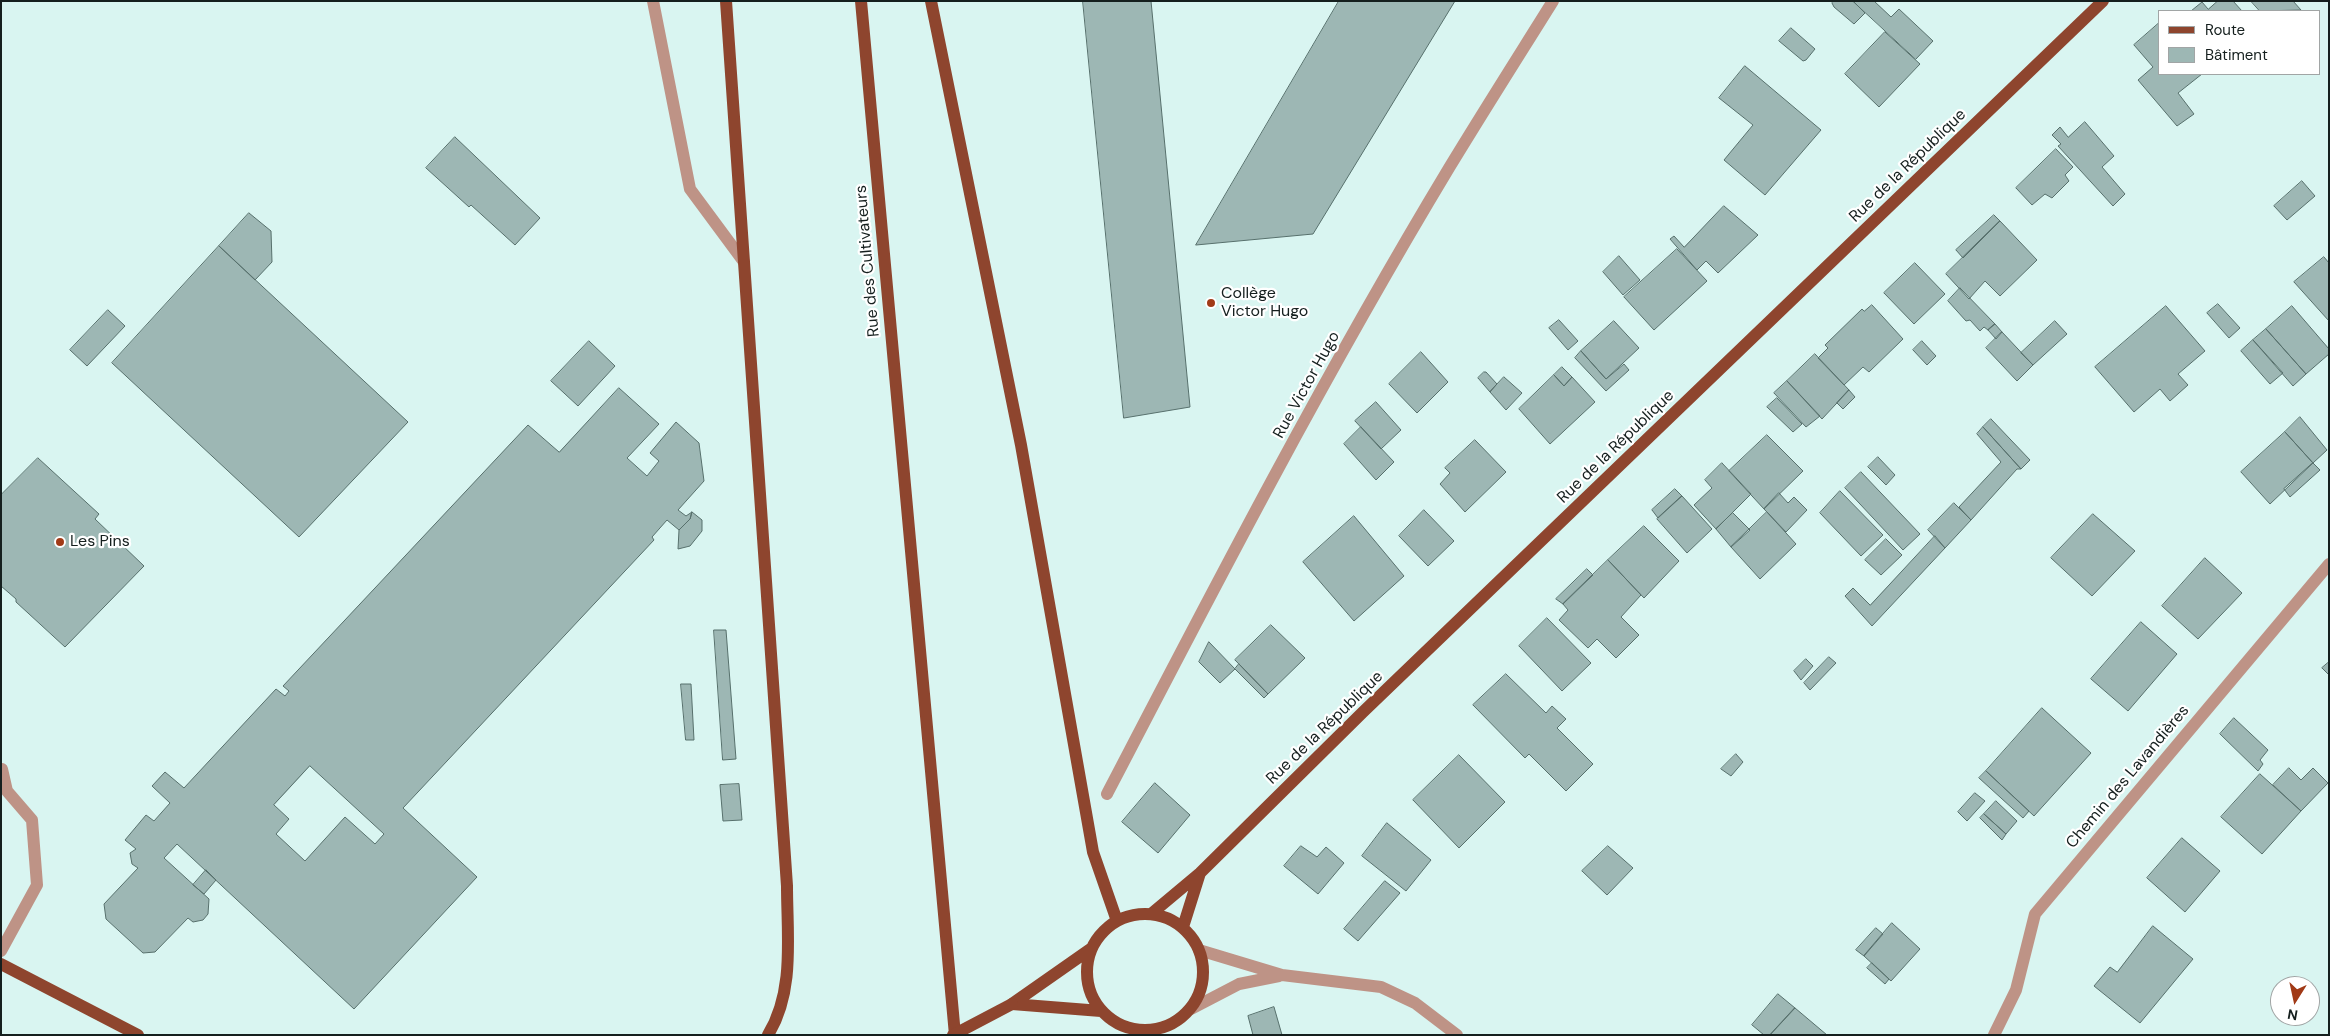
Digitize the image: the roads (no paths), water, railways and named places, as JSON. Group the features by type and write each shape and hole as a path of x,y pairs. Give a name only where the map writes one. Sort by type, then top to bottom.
{"main road":[{"path":"726,1 787,886 784,998 778,1018 768,1035"},
{"name":"Rue des Cultivateurs","path":"861,1 954,1035"},
{"path":"931,1 1021,445 1091,845 1117,921"},
{"name":"Rue de la République","path":"1151,914 1200,873 1363,712 2103,1"},
{"path":"1182,927 1200,873"},
{"path":"1158,1035 1171,1025 1191,1009 1199,996 1204,965 1199,950 1192,937 1182,927 1168,918 1151,914 1133,915 1117,921 1102,933 1092,948 1086,974 1093,999 1101,1011 1116,1023 1133,1030 1153,1030 1171,1025"},
{"path":"954,1035 1012,1004 1092,948"},
{"path":"1,964 138,1035"},
{"path":"1012,1004 1101,1011"}],"street":[{"path":"653,1 690,189 744,262"},
{"name":"Rue Victor Hugo","path":"1106,794 1322,390 1448,170 1553,1"},
{"name":"Chemin des Lavandières","path":"1994,1035 2016,990 2035,914 2329,564"},
{"path":"1,951 37,885 32,820 7,791 2,769"},
{"path":"1199,950 1282,975 1381,987 1415,1002 1457,1035"},
{"path":"1191,1009 1239,984 1282,975"}],"place":[{"name":"Collège Victor Hugo","path":"1211,303"},
{"name":"Les Pins","path":"60,542"}]}
